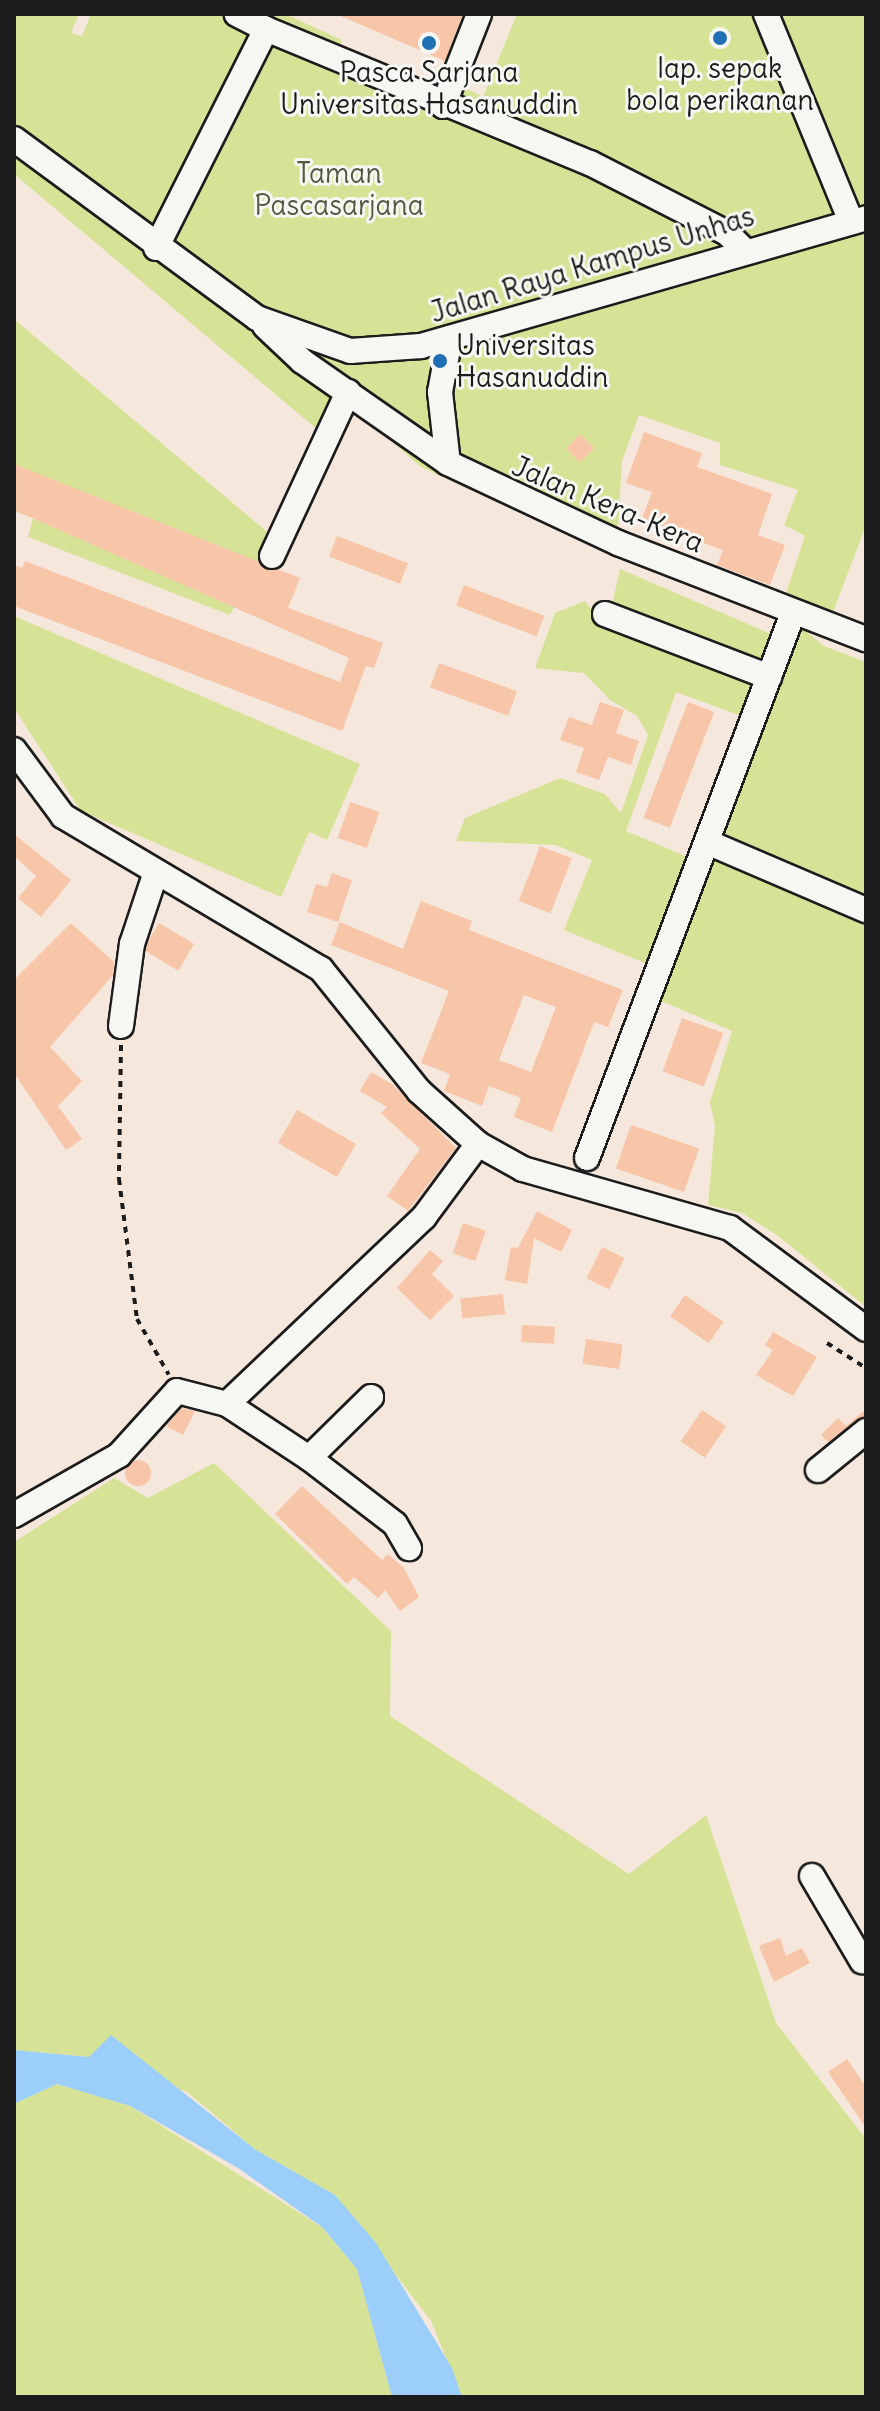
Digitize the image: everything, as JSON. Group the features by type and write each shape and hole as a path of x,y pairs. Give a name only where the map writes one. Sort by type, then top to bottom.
{"street":[{"path":"237,14 443,106 590,163 727,233 743,249"},
{"path":"443,106 479,14"},
{"path":"766,14 858,219"},
{"path":"156,248 266,29"},
{"name":"Jalan Raya Kampus Unhas","path":"14,139 156,248 257,318 350,351 450,338 743,249 858,219"},
{"name":"Jalan Kera-Kera","path":"257,318 302,361 448,463 546,512 793,613 866,639"},
{"path":"448,463 440,392 450,338"},
{"path":"272,556 348,392"},
{"path":"587,1158 793,613"},
{"path":"605,614 769,677"},
{"path":"14,750 63,816 151,890 321,969 469,1154 730,1228 866,1329"},
{"path":"707,842 866,910"},
{"path":"121,1026 132,944 151,890"},
{"path":"227,1404 424,1217 469,1154"},
{"path":"14,1515 119,1455 177,1391 227,1404 309,1458 395,1524 409,1548"},
{"path":"309,1458 371,1397"},
{"path":"818,1470 866,1431"},
{"path":"812,1876 865,1966"}],"path":[{"path":"121,1026 119,1179 137,1319 177,1391"},
{"path":"827,1343 866,1368"}],"green space":[{"name":"Taman Pascasarjana","path":"14,14 79,14 71,33 82,36 91,14 285,14 342,40 334,67 430,112 440,75 483,97 517,14 866,14 866,525 833,612 786,593 805,536 784,525 798,490 720,465 720,443 639,415 622,461 618,530 574,514 513,477 498,503 421,467 359,413 319,431 14,174"},
{"path":"14,319 272,536 230,615 28,537 33,518 14,511"},
{"path":"620,569 794,644 801,627 824,646 866,662 866,1307 778,1236 742,1213 708,1205 715,1126 710,1102 732,1031 654,998 783,671 612,605"},
{"path":"585,601 600,621 758,679 744,717 676,692 626,831 690,858 647,964 564,930 592,860 556,845 456,841 465,818 560,778 605,794 621,813 648,735 637,716 610,700 584,673 535,668 555,613"},
{"path":"14,616 360,764 327,840 309,832 281,897 81,811 14,708"},
{"path":"214,1463 391,1631 390,1716 629,1874 706,1815 776,2023 866,2139 866,2397 462,2397 431,2321 335,2195 256,2150 187,2092 90,2057 14,2050 14,1542 114,1478 148,1498"},
{"path":"57,2084 130,2106 322,2227 357,2269 392,2397 14,2397 14,2104"}],"water":[{"path":"111,2035 256,2150 335,2195 376,2243 452,2368 462,2397 392,2397 357,2269 322,2227 238,2168 130,2106 57,2084 14,2104 14,2050 89,2057"}],"building":[{"name":"Pasca Sarjana Universitas Hasanuddin","path":"336,14 463,14 445,61"},
{"path":"644,432 702,453 697,467 772,494 758,535 785,545 770,585 717,565 723,550 641,521 652,492 626,483"},
{"path":"580,434 594,448 580,462 566,448"},
{"path":"14,464 300,578 288,608 383,643 374,668 366,666 342,731 14,606 14,565 22,568 25,561 340,682 349,658 14,510"},
{"path":"337,536 408,563 400,584 329,557"},
{"path":"464,585 544,616 536,636 456,606"},
{"path":"439,663 517,691 508,716 430,687"},
{"path":"600,702 624,710 616,733 639,741 631,765 608,757 599,780 576,772 584,748 560,740 569,717 592,725"},
{"path":"688,702 714,712 670,828 644,818"},
{"path":"350,802 379,812 367,848 338,838"},
{"path":"14,834 71,880 41,917 18,898 36,876 14,856"},
{"path":"540,846 572,858 551,913 519,901"},
{"path":"332,873 352,880 338,922 307,912 316,884 327,887"},
{"path":"421,901 472,921 469,930 623,990 608,1027 594,1022 552,1132 514,1117 521,1098 489,1086 482,1106 444,1091 450,1074 421,1063 449,991 331,945 340,922 403,949","holes":["524,995 556,1007 531,1072 499,1060"]},
{"path":"71,923 114,962 113,975 50,1047 82,1081 58,1106 82,1139 66,1150 14,1073 14,980"},
{"path":"159,923 194,944 178,971 143,950"},
{"path":"682,1018 723,1033 704,1087 663,1072"},
{"path":"371,1072 392,1084 456,1148 408,1211 387,1196 420,1149 381,1113 387,1107 360,1091"},
{"path":"297,1110 356,1144 337,1177 278,1143"},
{"path":"631,1125 699,1148 684,1192 616,1168"},
{"path":"537,1211 572,1230 561,1252 534,1238 527,1284 505,1280 511,1247 518,1248"},
{"path":"463,1223 486,1231 475,1261 453,1253"},
{"path":"602,1247 624,1258 609,1289 587,1278"},
{"path":"430,1250 443,1261 432,1274 454,1296 430,1320 397,1288"},
{"path":"503,1294 505,1314 462,1318 460,1298"},
{"path":"685,1295 724,1322 709,1343 670,1316"},
{"path":"522,1325 555,1327 554,1344 521,1342"},
{"path":"773,1332 817,1357 793,1396 756,1375 773,1350 765,1345"},
{"path":"586,1339 623,1344 619,1369 583,1364"},
{"path":"182,1408 195,1411 183,1435 166,1426"},
{"path":"866,1409 866,1416 828,1442 821,1435 838,1418 846,1426"},
{"path":"702,1410 726,1426 705,1458 681,1442"},
{"path":"138,1460 147,1464 151,1473 147,1482 138,1486 129,1482 125,1473 129,1464"},
{"path":"302,1486 382,1560 388,1554 404,1568 419,1597 400,1611 385,1590 378,1598 354,1577 347,1584 275,1514"},
{"path":"780,1938 786,1956 802,1948 810,1963 774,1982 759,1946"},
{"path":"847,2059 866,2087 866,2128 828,2072"}],"place":[{"name":"lap. sepak bola perikanan","path":"720,38"},
{"name":"Pasca Sarjana Universitas Hasanuddin","path":"429,43"},
{"name":"Universitas Hasanuddin","path":"440,361"}]}
